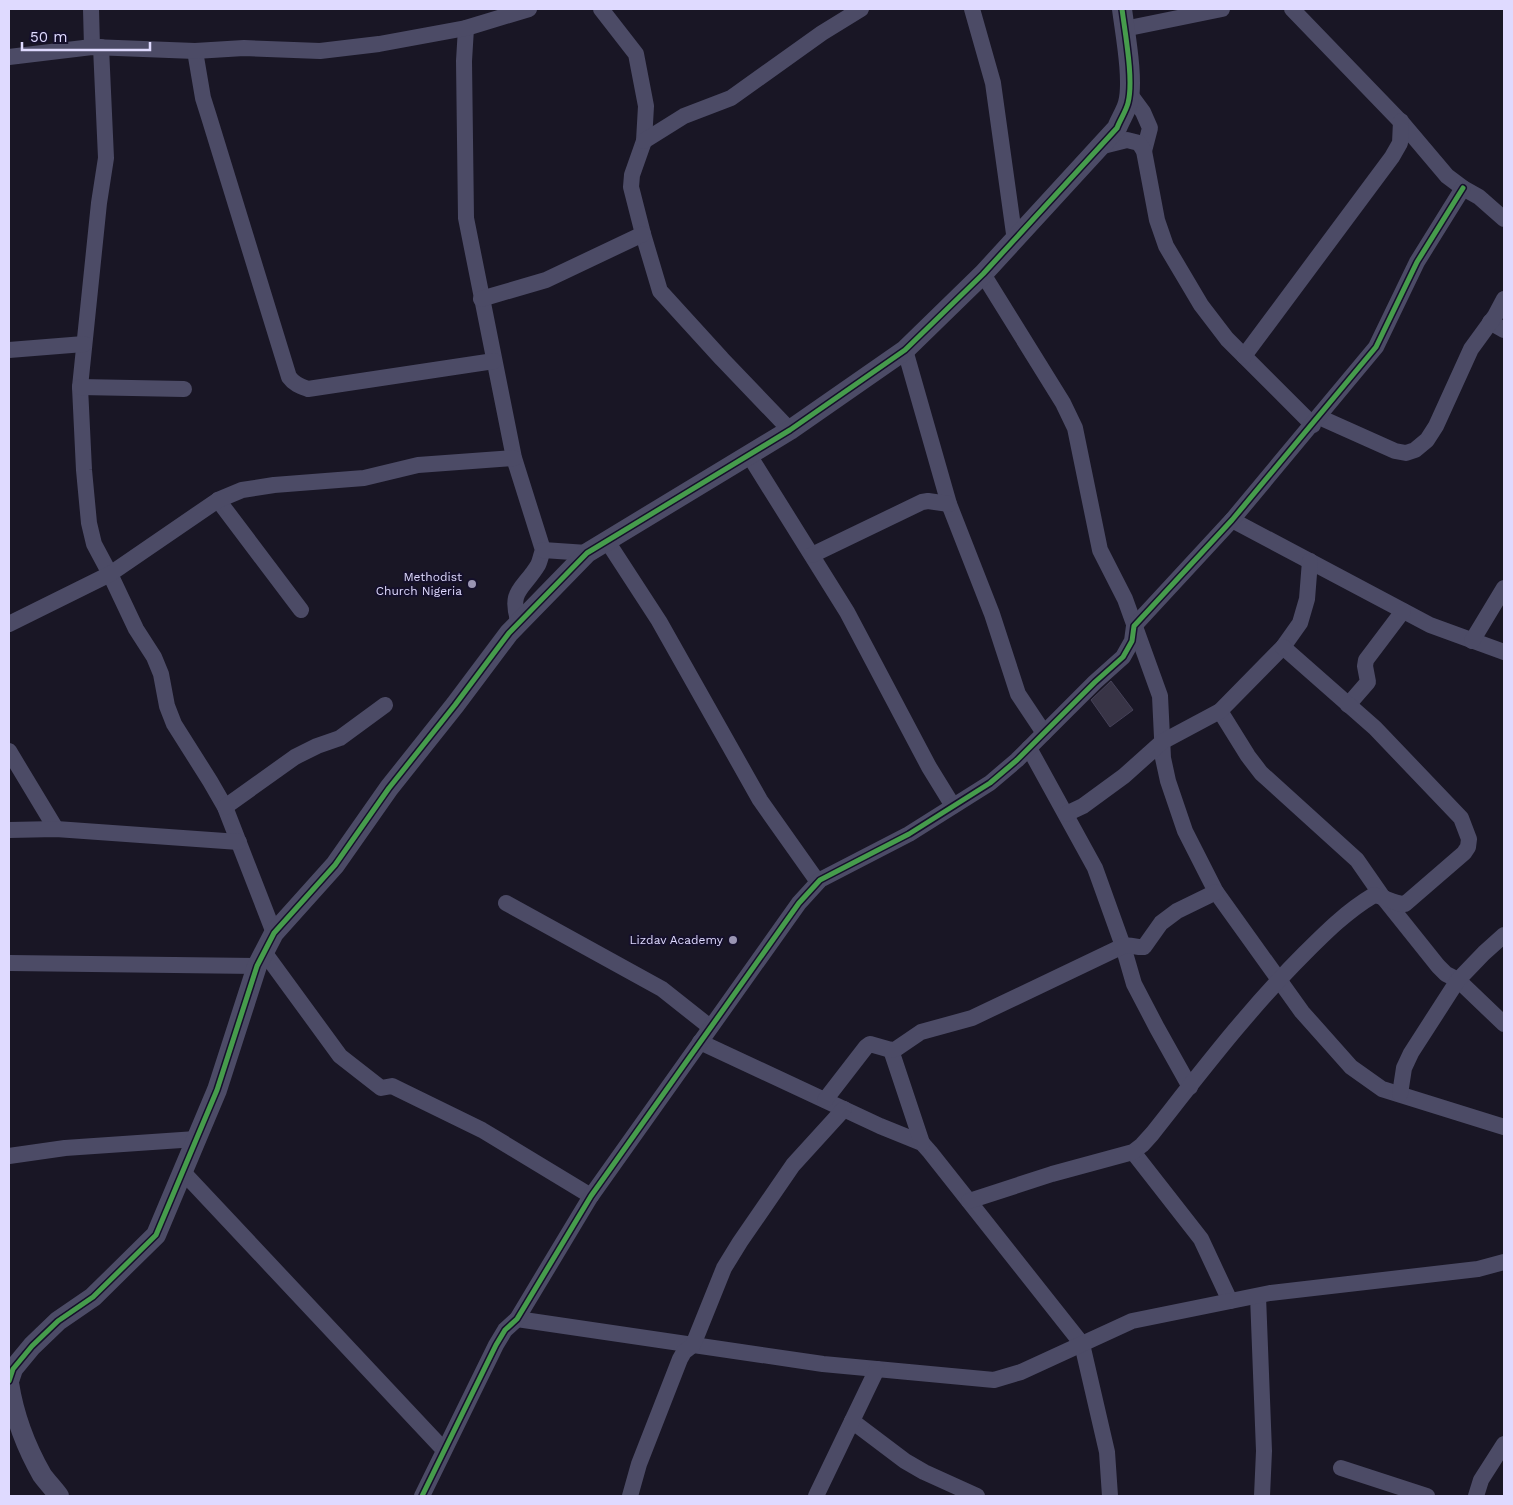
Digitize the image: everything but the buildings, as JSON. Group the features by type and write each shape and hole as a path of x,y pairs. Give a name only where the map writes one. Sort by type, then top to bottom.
{"street":[{"path":"91,9 106,158 99,203 80,387 89,523 94,544 136,629 154,657 161,674 167,706 174,724 225,807 274,933"},
{"path":"9,57 96,47 195,51 244,48 320,51 379,44 466,28 529,9"},
{"path":"602,9 636,54 646,106 644,140 632,175 631,187 660,291 722,360 790,430"},
{"path":"644,140 684,116 731,98 822,33 861,9"},
{"path":"972,9 993,83 1014,241"},
{"path":"59,1496 43,1476 27,1444 11,1400 10,1374 32,1346 58,1321 93,1297 156,1235 217,1090 261,959 274,933 335,864 389,788 509,633 588,553 790,430 904,350 983,274 1014,241 1116,128 1128,102 1129,93 1129,71 1122,9"},
{"path":"1124,29 1222,9"},
{"path":"1292,9 1401,121 1436,160 1447,176 1479,197 1504,219"},
{"path":"466,28 464,61 466,218 514,458 543,550 538,565 517,591 514,608 519,623"},
{"path":"195,51 203,98 292,381 298,386 308,389 494,362"},
{"path":"1129,93 1143,112 1150,128 1144,151"},
{"path":"1244,356 1392,157 1400,143 1401,121"},
{"path":"1099,147 1127,140 1139,143 1144,151 1157,220 1166,246 1201,305 1227,339 1316,421 1395,451 1406,453 1415,450 1427,440 1436,426 1472,349 1497,326 1504,299"},
{"path":"422,1496 496,1345 506,1330 517,1319 591,1196 799,903 818,882 909,834 990,783 1123,657 1132,640 1134,626 1232,520 1376,347 1417,262 1463,188"},
{"path":"482,299 546,280 643,234"},
{"path":"983,274 1063,403 1074,428 1100,550 1125,599 1160,696 1162,758 1168,781 1185,831 1216,892 1302,1012 1351,1067 1382,1089 1504,1127"},
{"path":"9,350 84,344"},
{"path":"904,350 949,504 992,614 1018,694 1044,733"},
{"path":"80,387 184,388"},
{"path":"749,455 847,612 953,806"},
{"path":"9,624 110,574 218,500 242,490 274,485 364,478 418,465 514,458"},
{"path":"218,500 301,610"},
{"path":"812,555 922,502 928,500 949,504"},
{"path":"1232,520 1430,625 1504,652"},
{"path":"607,541 660,620 760,800 818,882"},
{"path":"543,550 588,553"},
{"path":"1066,814 1083,806 1124,776 1162,742 1220,711 1283,647 1300,623 1307,599 1310,561"},
{"path":"1472,641 1504,588"},
{"path":"1348,705 1368,682 1365,666 1366,660 1402,611"},
{"path":"969,1201 1052,1174 1133,1152 1142,1145 1232,1032 1278,980 1344,914 1374,895 1382,896 1399,904 1405,904 1464,853 1468,847 1469,839 1461,818 1375,728 1283,647"},
{"path":"225,807 295,757 317,746 340,738 385,705"},
{"path":"1220,711 1261,773 1357,860 1382,896 1438,966 1446,974 1458,980 1504,1024"},
{"path":"1029,748 1095,868 1123,946 1134,984 1156,1028 1190,1086"},
{"path":"9,751 56,829"},
{"path":"9,830 56,829 239,842"},
{"path":"824,1100 870,1044 891,1050 896,1049 922,1032 972,1018 1123,946 1130,944 1144,947 1161,923 1177,911 1216,892"},
{"path":"506,903 662,989 710,1027"},
{"path":"1400,1094 1404,1068 1411,1053 1458,980 1504,935"},
{"path":"9,963 261,959"},
{"path":"261,959 340,1056 381,1088 392,1086 482,1130 591,1196"},
{"path":"700,1042 922,1143"},
{"path":"891,1050 922,1143 1082,1344 1107,1452 1110,1496"},
{"path":"630,1496 639,1464 680,1358 693,1345 724,1268 793,1165 844,1109"},
{"path":"9,1156 65,1148 196,1139"},
{"path":"1133,1152 1201,1239 1230,1301"},
{"path":"182,1172 444,1450"},
{"path":"517,1319 823,1364 994,1380 1022,1372 1132,1321 1258,1296 1478,1270 1504,1262"},
{"path":"1258,1296 1264,1451 1262,1496"},
{"path":"816,1496 876,1369"},
{"path":"852,1421 905,1461 924,1472 977,1496"},
{"path":"1476,1496 1481,1480 1504,1444"},
{"path":"1341,1468 1427,1496"}],"cycle path":[{"path":"9,1381 13,1369 32,1346 58,1321 93,1297 156,1235 217,1090 257,966 274,933 335,865 389,788 509,633 587,553 790,430 905,350 983,274 1117,128 1127,106 1130,93 1128,56 1122,9"},
{"path":"422,1496 505,1330 517,1319 591,1196 799,903 820,880 909,834 990,783 1017,760 1095,682 1123,657 1132,641 1134,626 1232,520 1376,347 1417,262 1463,188"}],"place":[{"name":"Methodist Church Nigeria","path":"472,584"},
{"name":"Lizdav Academy","path":"733,940"}]}
